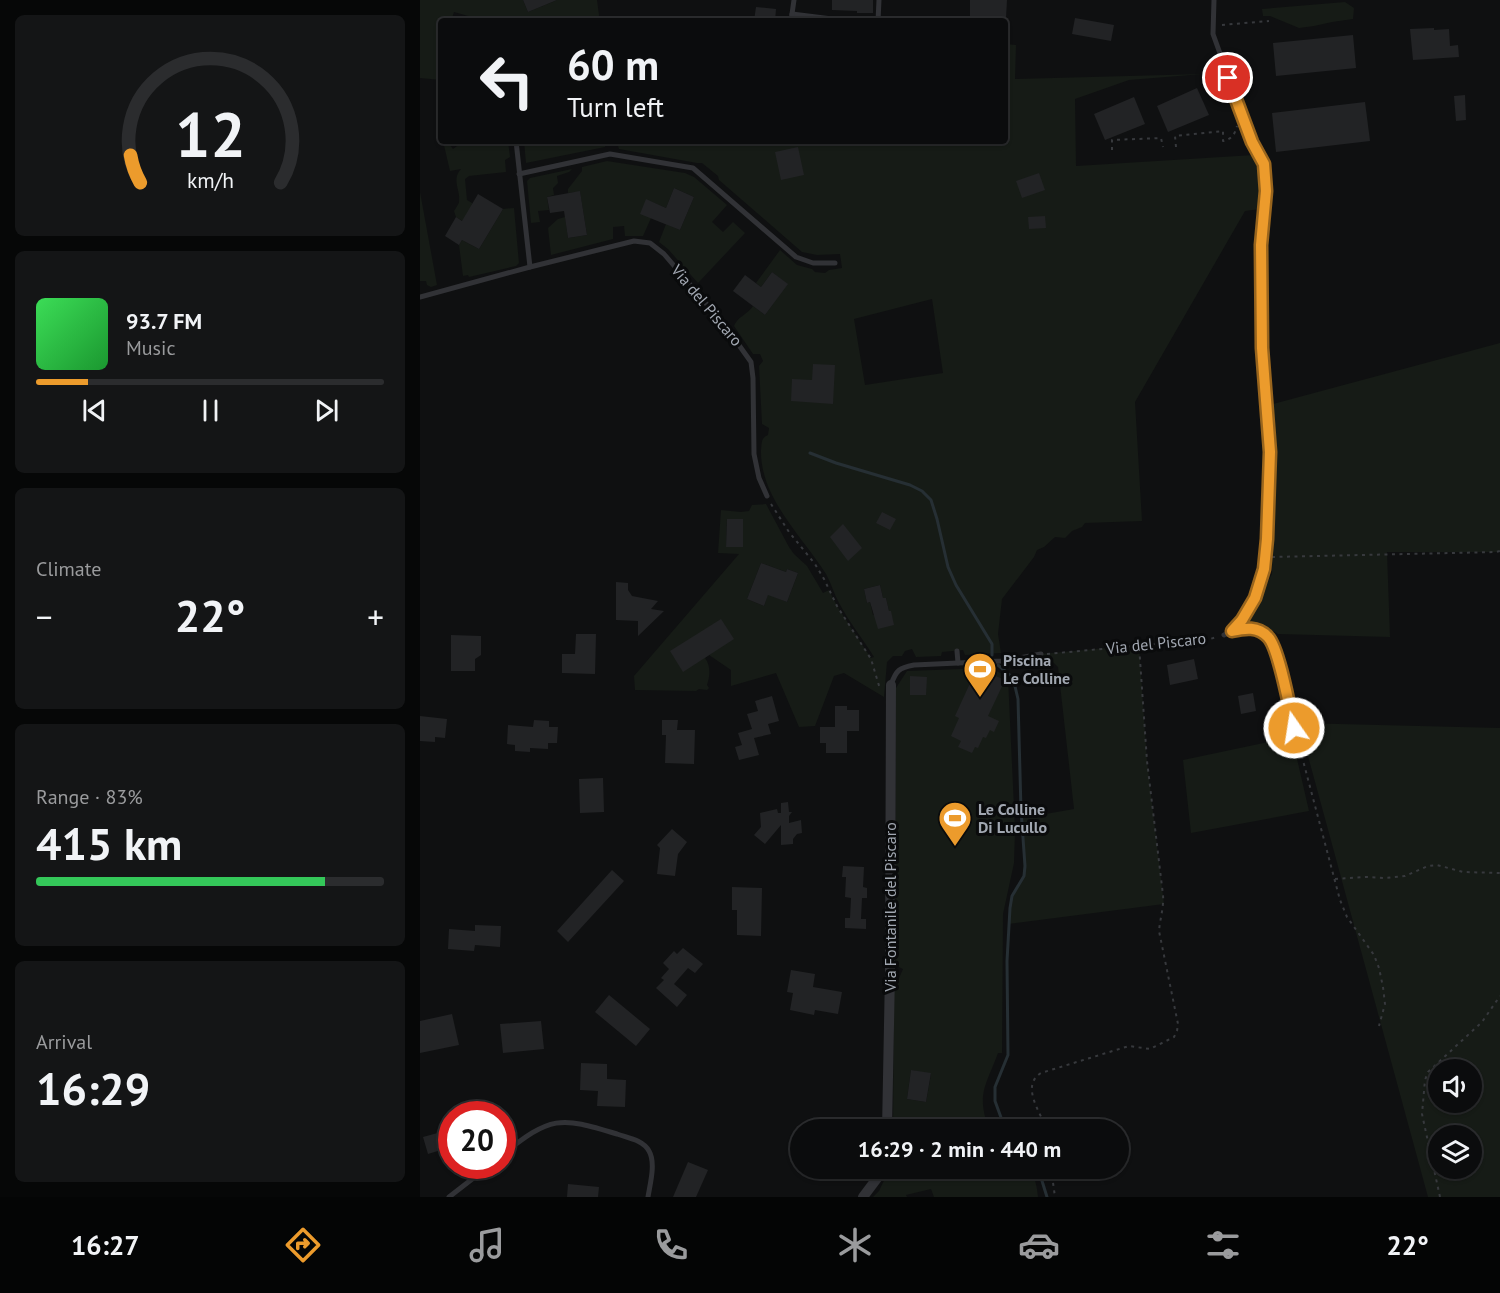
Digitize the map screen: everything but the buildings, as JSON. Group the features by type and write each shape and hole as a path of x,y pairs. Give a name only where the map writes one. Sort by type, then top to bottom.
{"street":[{"name":"Via Fontanile del Piscaro","path":"887,1119 891,690"},
{"path":"863,1197 876,1179"}],"lane":[{"path":"792,18 794,0"},
{"path":"878,18 879,0"},
{"name":"Via del Piscaro","path":"1214,0 1213,34 1252,142 1264,164 1266,191 1261,245 1262,348 1270,452 1264,569 1255,598 1242,620 1232,631 1224,635"},
{"path":"516,144 530,267"},
{"path":"519,174 610,154 693,168 796,256 813,263 835,263"},
{"name":"Via del Piscaro","path":"420,297 634,241 650,243 664,254 726,327 751,362 753,368 754,454 759,478 767,496"},
{"path":"1232,631 1254,629 1266,634 1270,639 1277,656 1294,728"},
{"path":"957,651 958,663"},
{"path":"891,690 894,675 901,668 914,665 1002,661 1041,654"},
{"path":"1022,658 1031,665"},
{"path":"516,1144 531,1133 550,1124 562,1122 587,1125 636,1140 648,1149 652,1162 648,1197"},
{"path":"449,1197 472,1179"}],"path":[{"path":"1219,25 1269,21"},
{"path":"1176,147 1176,136 1223,131 1223,141 1230,140 1236,132 1238,123"},
{"path":"1112,150 1112,140 1161,138 1163,147"},
{"path":"767,496 789,532 815,564 837,606 871,659 879,687 883,692 891,690"},
{"path":"1265,557 1500,551"},
{"name":"Via del Piscaro","path":"1041,654 1210,639 1224,635"},
{"path":"1041,1119 1032,1089 1032,1080 1035,1076 1129,1046 1150,1049 1174,1037 1177,1031 1178,1024 1159,931 1164,904 1147,761 1139,645"},
{"path":"1294,728 1340,900 1347,918 1374,955 1379,968 1385,1004 1379,1026"},
{"path":"1015,812 1033,811"},
{"path":"1334,879 1405,876 1428,866 1437,865 1463,872 1500,875"},
{"path":"1440,1197 1422,1114 1425,1080 1428,1072 1485,1018 1500,996"},
{"path":"1053,1179 1055,1197"}],"shaded area":[{"path":"420,0 523,0 528,12 557,0 597,0 598,18 475,18 454,12 452,18 438,18 438,80 420,78"},
{"path":"1345,2 1354,8 1353,19 1299,28 1270,16 1263,16 1262,9"},
{"path":"1008,44 1016,45 1015,79 1203,74 1129,80 1075,99 1076,166 1254,155 1261,184 1260,209 1245,211 1135,402 1142,521 1085,523 1065,538 1055,537 1037,550 1002,599 998,634 1001,653 965,655 963,650 942,652 941,656 916,657 912,649 905,651 902,656 893,656 887,662 884,697 844,673 834,676 815,726 799,727 776,673 731,686 731,670 709,655 705,658 709,671 707,690 635,690 634,676 739,554 718,553 721,510 749,511 752,505 766,504 789,547 807,566 823,593 829,590 871,658 874,657 837,600 826,574 784,516 767,484 761,450 762,441 768,435 769,428 762,424 759,366 763,361 760,354 753,354 734,326 753,306 765,315 787,284 772,272 761,287 756,283 780,250 797,265 825,273 842,268 840,254 817,255 802,252 702,163 619,149 618,146 606,144 1008,144","holes":["932,299 943,373 865,385 854,319","727,519 743,519 743,547 726,547","761,563 786,572 787,569 798,573 787,602 768,594 764,606 747,599","880,585 889,611 873,615 864,589"]},
{"path":"444,144 449,144 453,149 460,144 508,144 510,157 505,160 506,172 469,176 465,179 467,200 472,203 471,226 456,217 454,211 459,202 456,181 461,169 450,171"},
{"path":"524,144 606,144 605,147 526,163"},
{"path":"607,161 685,173 694,177 727,205 712,222 723,232 733,222 745,233 698,283 659,242 666,224 680,230 694,197 674,188 666,208 647,200 651,218 643,236 625,236 624,226 613,227 613,239 551,255 548,228 558,219 565,217 568,238 587,235 580,192 568,193 568,189 582,171 582,167"},
{"path":"572,169 557,176 558,183 553,188 554,195 547,197 549,210 538,211 540,222 531,223 527,181 530,178"},
{"path":"420,192 437,285 431,287 426,281 420,281"},
{"path":"514,208 519,263 516,266 469,277 468,275 463,276 459,245 462,240 479,249 503,209"},
{"path":"1500,343 1500,552 1387,552 1390,637 1278,634 1258,623 1249,623 1248,619 1272,574 1273,404"},
{"path":"1139,645 1147,761 1164,904 1008,924 1012,896 1024,876 1021,812 1033,811 1034,816 1074,809 1058,667 1051,660 1031,665 1022,658 1041,654"},
{"name":"Le Colline Di Lucullo","path":"987,666 1008,677 1015,830 1014,863 1003,914 1002,1053 998,1053 984,1090 983,1107 986,1119 893,1119 894,990 903,969 895,965 896,688 907,671","holes":["911,1070 931,1074 926,1102 907,1099"]},
{"path":"1299,723 1500,728 1500,1197 1428,1197"},
{"path":"1292,737 1309,811 1191,833 1183,760"},
{"path":"885,1179 1035,1179 1038,1197 934,1197 931,1189 906,1195 907,1197 873,1197"}],"waterway":[{"path":"810,453 910,485 922,491 931,500 948,567 956,585 992,644 992,655"},
{"path":"998,665 1013,678 1018,699 1025,866 1024,876 1012,896 1010,908 1007,961 1008,1055 995,1087 995,1101 1002,1119"},
{"path":"1041,1179 1047,1197"}],"place":[{"name":"Piscina Le Colline","path":"980,698"},
{"name":"Le Colline Di Lucullo","path":"955,847"}],"route":[{"path":"1228,78 1252,142 1264,164 1266,191 1261,245 1262,348 1270,452 1264,569 1255,598 1242,620 1232,631 1254,629 1266,634 1270,639 1277,656 1294,728"}]}
